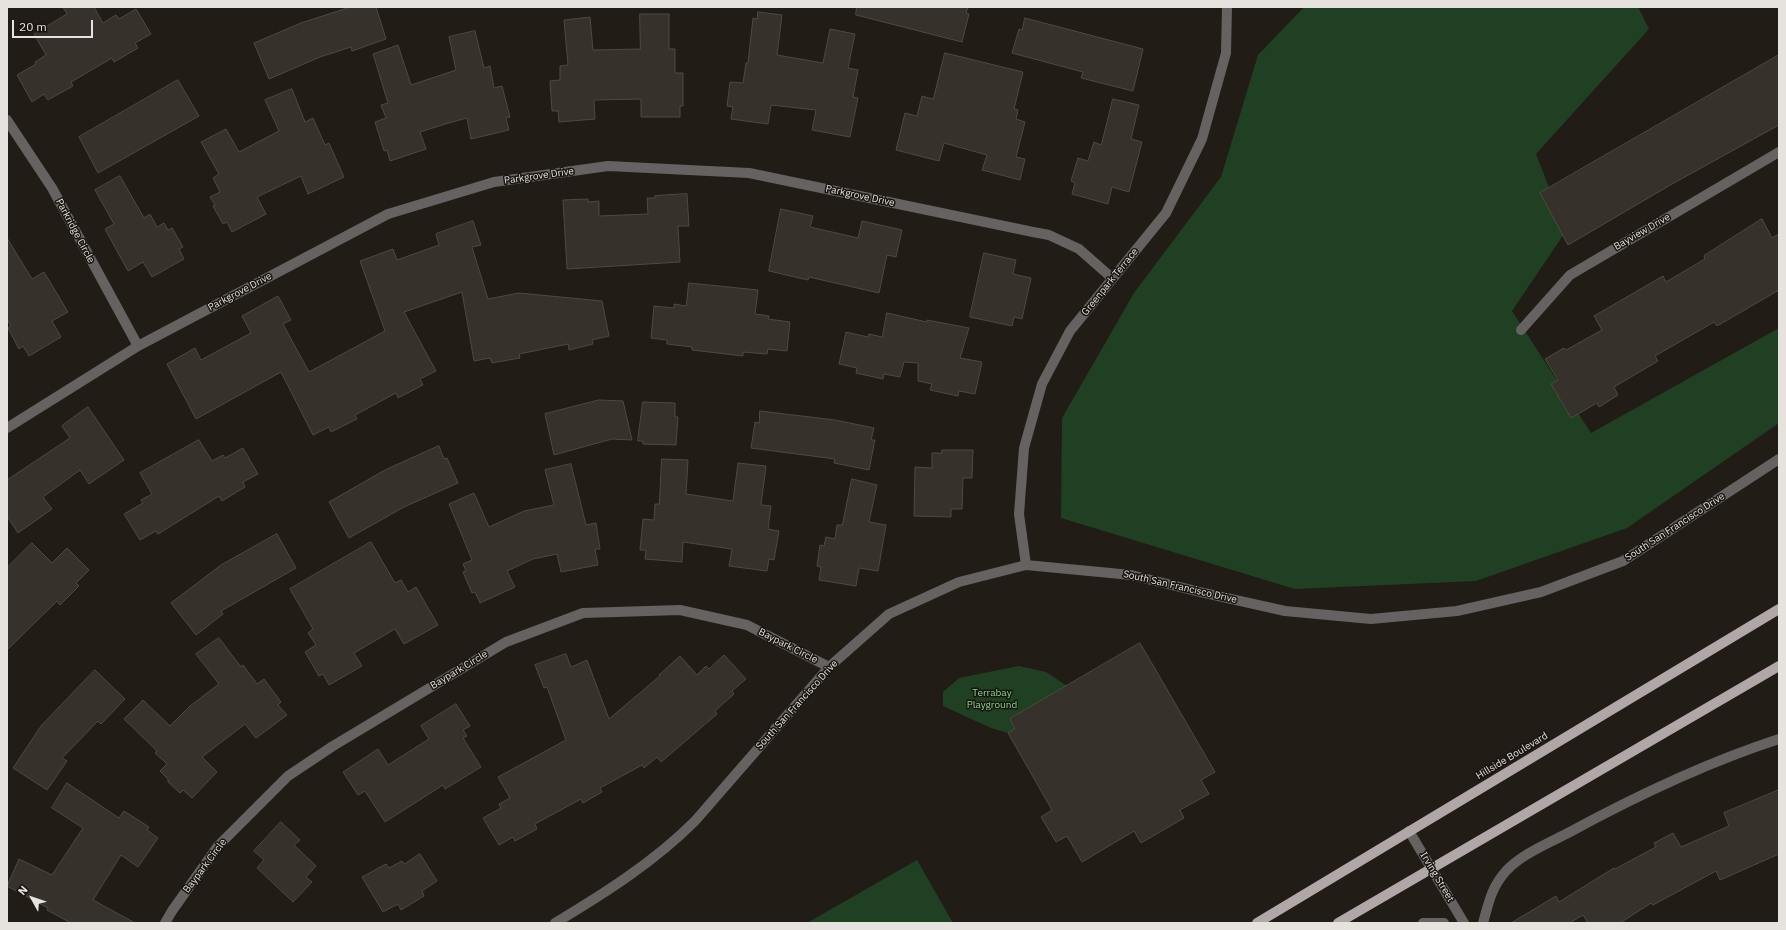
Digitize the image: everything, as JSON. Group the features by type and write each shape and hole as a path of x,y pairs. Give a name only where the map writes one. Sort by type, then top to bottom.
{"main road":[{"name":"Hillside Boulevard","path":"1257,923 1409,831 1581,730 1779,609"},
{"path":"1338,923 1779,666"}],"street":[{"name":"Greenpark Terrace","path":"1026,565 1019,514 1024,448 1042,384 1070,331 1166,213 1202,139 1226,53 1227,7"},
{"name":"Parkridge Circle","path":"7,120 52,188 138,346"},
{"name":"Bayview Drive","path":"1521,330 1570,275 1779,152"},
{"name":"Parkgrove Drive","path":"7,428 138,346 388,214 494,182 608,166 749,173 1041,234 1079,249 1112,278"},
{"name":"South San Francisco Drive","path":"555,923 613,888 675,841 695,821 829,667 889,614 959,582 1026,565 1131,574 1200,592 1285,611 1371,618 1457,611 1541,592 1623,561 1779,459"},
{"name":"Baypark Circle","path":"165,923 218,846 288,776 340,742 506,642 583,613 680,610 747,625 829,667"},
{"path":"1483,923 1492,889 1507,870 1528,854 1619,805 1696,770 1779,739"},
{"name":"Irving Street","path":"1409,831 1464,923"},
{"path":"1423,923 1444,923"}],"green space":[{"path":"1304,7 1638,7 1649,29 1536,154 1566,231 1512,311 1591,433 1779,328 1779,423 1627,528 1476,581 1295,589 1061,518 1062,418 1134,293 1221,177 1258,55"},
{"name":"Terrabay Playground","path":"1019,666 1046,672 1067,686 1010,719 1015,729 1008,733 991,728 943,706 943,692 959,678"},
{"path":"917,860 953,923 807,923"}],"building":[{"path":"63,7 94,7 103,23 116,15 119,19 136,9 151,34 135,43 138,48 114,62 112,58 71,82 73,86 48,100 44,94 32,102 17,75 36,64 35,62 46,55 34,34 67,14"},
{"path":"351,7 376,7 386,39 352,51 351,47 320,57 269,79 254,43 301,23"},
{"path":"857,7 968,7 966,13 969,14 962,42 856,15"},
{"path":"758,12 782,15 777,55 823,63 830,29 855,34 848,68 858,70 853,97 858,98 850,137 812,130 816,110 771,105 768,124 731,119 733,107 727,106 730,82 743,83 746,63 748,63 753,18 757,19"},
{"path":"640,14 669,14 669,49 675,49 675,73 683,73 683,106 680,106 680,117 641,117 641,99 594,100 595,119 559,122 558,111 552,111 550,81 560,80 560,66 568,65 564,20 590,17 593,50 640,49"},
{"path":"1025,18 1143,49 1133,91 1081,78 1083,72 1012,53 1019,29 1022,30"},
{"path":"475,31 484,68 490,66 494,88 502,86 510,117 506,118 509,130 471,139 467,118 420,132 426,149 390,161 387,150 384,151 375,122 386,118 381,105 388,103 373,54 398,45 411,85 456,70 449,37"},
{"path":"945,53 1023,72 1014,109 1018,110 1016,119 1025,122 1016,157 1025,159 1020,180 982,170 987,155 944,143 939,161 896,150 905,113 917,116 922,96 933,99"},
{"path":"1779,55 1779,125 1672,184 1568,245 1540,193"},
{"path":"178,80 199,116 98,173 79,137"},
{"path":"292,89 305,122 313,118 325,145 329,143 344,177 308,194 301,176 257,197 266,214 232,232 227,222 223,224 213,206 215,205 210,197 220,192 213,178 219,174 201,142 226,129 239,152 279,131 265,100"},
{"path":"1113,99 1139,105 1131,139 1142,142 1129,192 1112,187 1108,204 1072,194 1075,183 1071,181 1078,158 1088,161 1094,142 1101,145"},
{"path":"120,176 144,218 150,214 157,227 164,223 168,230 172,228 183,247 179,249 184,259 152,277 143,262 128,271 105,229 114,224 95,190"},
{"path":"687,194 689,226 678,226 680,262 567,269 563,200 588,199 588,202 599,201 599,216 648,214 647,198"},
{"path":"781,209 813,216 810,227 858,238 862,221 902,230 896,257 887,255 879,293 809,277 808,280 769,271"},
{"path":"1762,219 1772,238 1779,234 1779,290 1717,326 1714,322 1655,356 1658,361 1614,387 1618,395 1599,407 1597,403 1571,418 1551,384 1558,380 1545,359 1564,348 1566,350 1602,330 1594,316 1663,276 1666,282 1705,259 1704,256"},
{"path":"473,221 481,245 472,247 488,299 519,293 602,301 609,336 592,340 593,344 569,350 568,344 519,354 520,358 492,363 490,358 474,361 462,292 404,312 436,371 420,379 423,385 398,398 396,393 355,415 357,419 331,432 329,427 313,435 281,372 196,419 167,364 195,348 201,360 251,333 242,316 278,296 291,320 283,324 309,372 385,331 360,261 393,249 397,260 439,245 436,234"},
{"path":"7,238 32,279 44,272 68,312 52,321 61,337 29,356 23,346 19,349 8,328 11,326 7,319"},
{"path":"984,253 1016,260 1013,274 1031,278 1022,319 1014,317 1012,326 970,317"},
{"path":"689,283 758,290 755,314 769,316 768,319 790,322 787,351 768,349 767,354 743,352 743,356 692,350 692,347 667,344 667,340 651,338 654,306 674,308 674,304 686,306"},
{"path":"887,313 927,322 927,320 969,328 960,358 982,362 975,394 959,391 958,396 930,390 932,384 918,381 918,363 904,362 900,377 884,374 883,379 856,373 857,368 839,364 846,332 868,337 869,334 882,337"},
{"path":"599,400 623,401 632,440 612,439 554,455 545,414"},
{"path":"643,402 675,403 675,417 678,417 676,445 643,444 643,441 638,441"},
{"path":"88,407 124,460 89,484 80,470 43,497 52,509 18,533 7,516 7,480 70,438 62,426"},
{"path":"760,411 835,420 874,428 871,440 875,440 869,470 834,463 835,459 751,448 755,422 759,423"},
{"path":"199,440 212,461 223,455 225,458 243,448 258,474 243,482 245,487 222,501 219,496 158,534 156,531 140,540 124,514 143,503 141,500 152,494 140,473"},
{"path":"439,446 444,459 447,458 458,483 404,507 349,538 329,502 385,470"},
{"path":"942,450 973,450 972,478 963,478 962,509 951,509 951,517 914,516 915,467 932,468 932,453 942,453"},
{"path":"662,459 688,460 686,494 733,501 738,463 766,466 761,505 771,506 768,529 779,531 774,560 769,559 767,571 729,566 732,549 683,542 682,562 645,559 646,550 640,550 643,519 654,520 655,504 659,504"},
{"path":"571,464 586,525 596,523 600,549 595,549 598,565 561,572 557,554 533,559 507,571 515,587 480,603 475,592 472,593 463,572 466,571 463,564 472,560 449,504 474,493 489,527 524,511 554,505 545,470"},
{"path":"852,479 877,485 869,522 886,525 878,571 859,568 856,586 819,580 821,567 817,566 820,545 824,546 826,537 835,539 837,525 842,525"},
{"path":"277,534 296,568 221,611 223,614 196,635 171,603 221,565"},
{"path":"371,542 395,583 401,580 408,592 416,587 438,625 404,644 395,629 354,653 362,666 329,685 323,674 319,676 305,652 316,645 308,633 313,629 290,589"},
{"path":"32,543 52,563 67,548 89,570 76,583 79,586 60,605 57,601 7,650 7,568"},
{"path":"219,638 241,667 243,665 257,684 264,679 281,702 278,705 287,715 256,738 245,724 202,757 217,772 192,798 183,790 180,793 168,782 168,779 160,771 167,764 155,753 157,751 124,719 143,700 170,726 190,706 219,684 196,654"},
{"path":"1140,643 1215,772 1201,780 1209,794 1180,810 1184,818 1141,843 1134,831 1082,862 1067,836 1056,842 1041,817 1052,810 1008,733 1015,729 1010,719"},
{"path":"566,654 571,667 587,660 609,719 660,676 659,675 680,656 697,675 706,666 709,669 724,655 746,679 732,691 734,694 715,711 717,714 661,762 657,757 644,768 642,765 600,788 602,792 583,803 581,799 535,824 537,829 515,841 513,837 499,845 483,818 501,808 499,804 510,798 498,777 566,740 547,687 544,688 535,665"},
{"path":"95,670 125,699 101,724 98,721 62,758 67,761 47,790 13,768 41,726"},
{"path":"456,704 470,726 463,730 467,736 463,738 481,767 445,789 443,785 385,822 365,791 358,795 343,772 378,749 388,765 429,739 421,726"},
{"path":"67,783 119,818 124,811 149,827 147,830 158,838 138,867 121,855 93,900 135,923 71,923 47,910 48,908 7,886 19,859 52,875 83,828 52,808"},
{"path":"1779,790 1779,854 1720,880 1716,871 1653,905 1651,903 1620,923 1588,923 1583,915 1571,922 1572,923 1511,923 1556,896 1559,902 1614,868 1615,869 1656,847 1654,843 1673,833 1681,847 1729,826 1724,813"},
{"path":"281,822 300,840 294,845 316,866 306,877 312,882 293,902 257,868 264,860 254,851"},
{"path":"420,854 437,881 422,891 424,896 401,910 398,904 383,912 362,877 386,864 389,868 402,861 404,864"}]}
